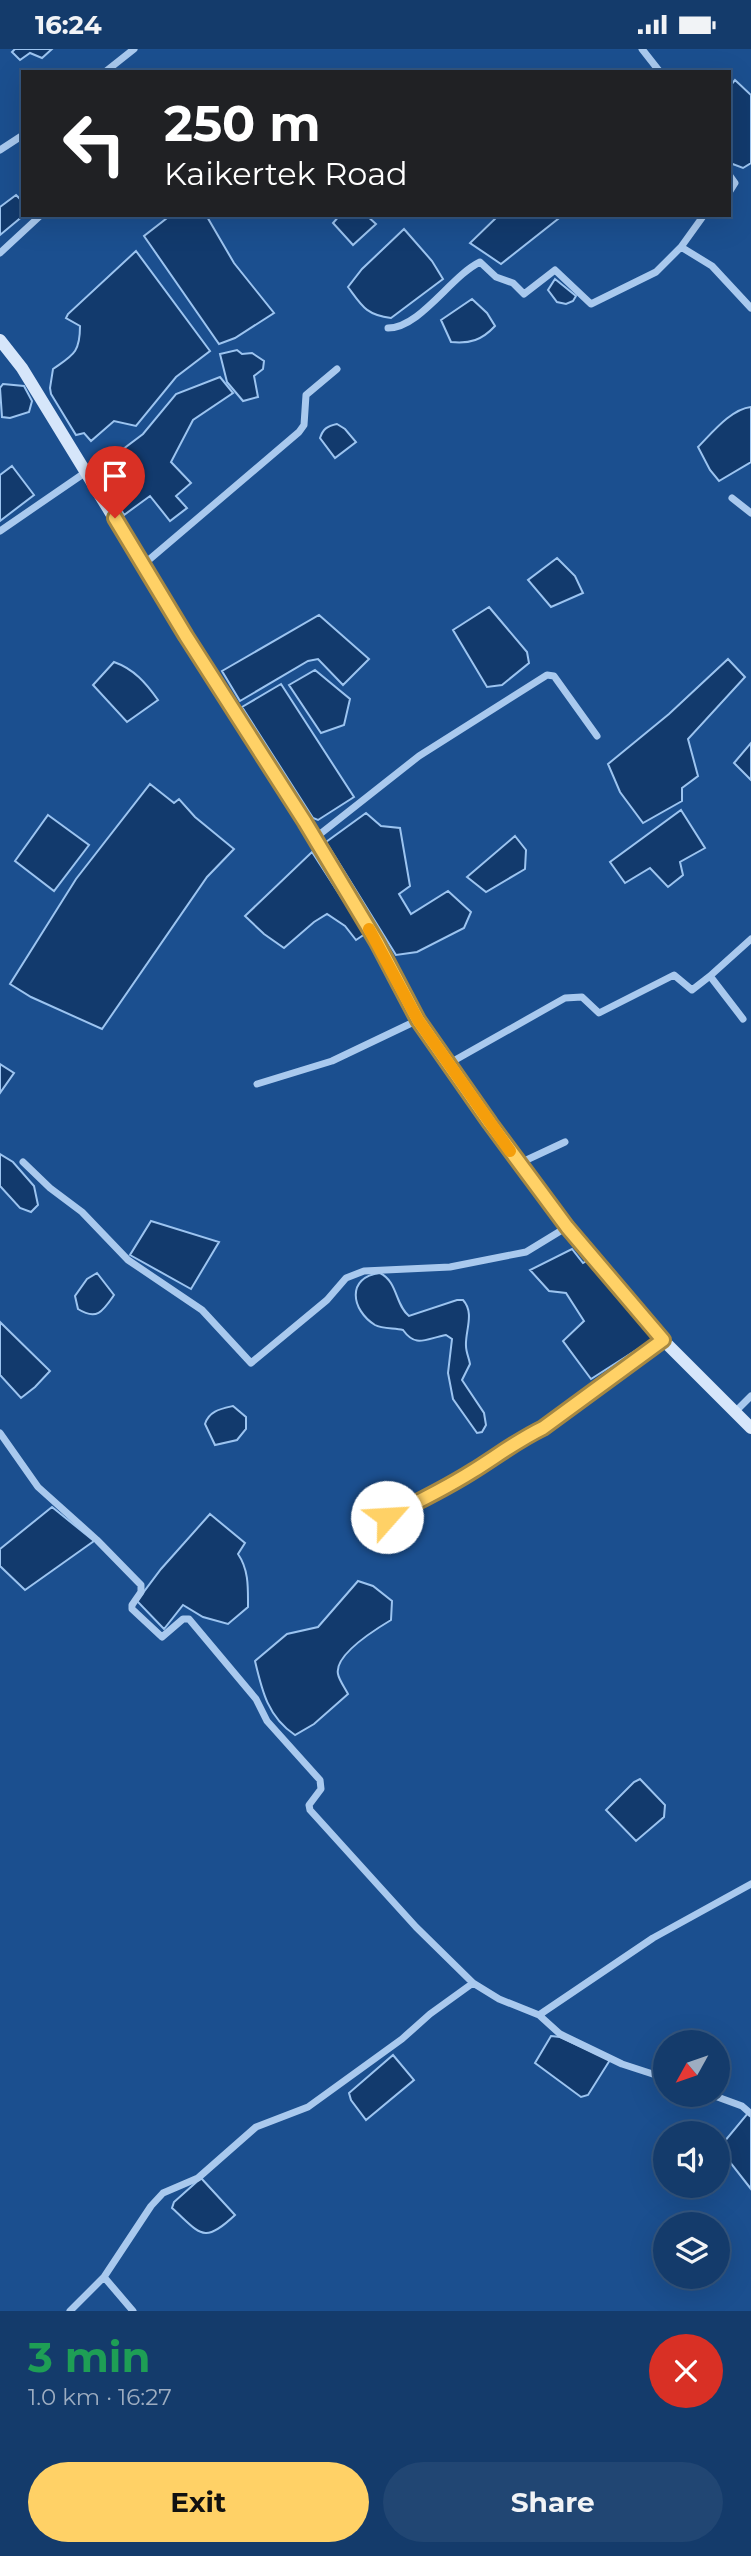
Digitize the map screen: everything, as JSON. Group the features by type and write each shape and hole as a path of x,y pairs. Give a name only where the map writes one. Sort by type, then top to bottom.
{"main road":[{"path":"0,340 22,368 186,636 315,838 377,942 418,1020 448,1064 567,1227 663,1340 751,1428"}],"street":[{"path":"108,70 134,49"},
{"path":"642,49 658,70"},
{"path":"0,150 21,136"},
{"path":"0,253 39,217"},
{"path":"388,328 414,318 480,262 496,277 513,283 524,294 555,270 591,303 656,272 681,247 703,217"},
{"path":"681,247 712,266 751,308"},
{"path":"144,564 299,432 304,425 306,395 337,369"},
{"path":"0,531 86,472"},
{"path":"732,498 751,513"},
{"path":"315,838 419,756 547,675 554,676 597,736"},
{"path":"448,1064 565,998 582,996 599,1013 674,975 692,990 751,939"},
{"path":"710,977 743,1019"},
{"path":"257,1084 332,1061 418,1020"},
{"path":"520,1163 565,1142"},
{"path":"23,1162 50,1188 82,1212 128,1260 202,1310 251,1363 327,1300 346,1278 371,1270 450,1267 526,1252 567,1227"},
{"path":"387,1517 430,1496 520,1439 543,1428 663,1340"},
{"path":"734,1412 751,1397"},
{"path":"0,1433 38,1487 97,1540 141,1585 141,1592 132,1609 162,1637 183,1619 189,1619 256,1699 267,1721 320,1780 321,1789 311,1801 310,1810 408,1918 473,1983 499,1999 539,2015 559,2034 622,2064 653,2074"},
{"path":"539,2015 653,1938 751,1884"},
{"path":"69,2311 104,2277 150,2206 163,2193 198,2178 256,2127 308,2107 402,2039 430,2014 473,1983"},
{"path":"730,2102 742,2106 751,2114"},
{"path":"104,2277 133,2311"}],"water":[{"path":"15,49 52,49 42,58 30,53 20,60 12,52"},
{"path":"735,80 751,95 751,163 743,168 731,163 731,85"},
{"path":"16,195 21,200 22,217 0,235 0,207"},
{"path":"168,217 207,217 234,263 274,313 235,338 219,344 144,236"},
{"path":"338,217 368,217 376,224 353,245 333,223"},
{"path":"497,217 560,217 501,264 470,243"},
{"path":"404,229 432,261 443,279 391,318 383,317 365,309 348,287 362,269"},
{"path":"136,251 210,351 176,377 136,426 114,421 91,441 84,433 76,435 51,394 53,369 74,352 79,342 80,326 66,318 68,314"},
{"path":"555,279 576,296 573,301 566,304 557,302 548,290"},
{"path":"472,299 487,313 495,326 475,340 451,342 441,320"},
{"path":"237,350 242,354 252,353 264,361 263,369 254,376 258,397 243,401 227,382 220,354"},
{"path":"220,377 233,393 193,420 171,462 191,483 176,496 187,508 170,521 150,496 124,515 110,488 124,478 110,459 143,434 176,394"},
{"path":"3,384 24,386 32,401 29,412 10,418 2,417 0,388"},
{"path":"751,407 751,462 719,481 698,447 729,417"},
{"path":"337,424 356,442 335,458 320,438 326,428"},
{"path":"12,466 34,495 0,521 0,475"},
{"path":"557,558 575,576 583,593 551,607 528,580"},
{"path":"489,607 527,652 529,663 502,685 487,687 453,630"},
{"path":"319,615 369,659 343,685 318,659 308,661 240,701 222,671"},
{"path":"728,659 745,677 688,739 698,776 682,788 682,801 643,823 620,792 608,764 669,714"},
{"path":"114,662 139,677 158,700 127,722 93,685"},
{"path":"315,670 350,699 344,725 321,733 289,685"},
{"path":"281,684 354,797 318,820 313,818 242,707"},
{"path":"751,743 751,780 734,763"},
{"path":"150,784 174,803 179,799 195,817 234,849 207,877 102,1029 31,997 10,984 76,879"},
{"path":"681,810 705,848 680,862 683,875 668,887 650,868 625,883 610,862"},
{"path":"366,813 381,826 400,828 410,886 399,894 411,914 448,891 471,912 464,928 417,952 396,955 326,842"},
{"path":"48,815 89,845 54,891 15,861"},
{"path":"515,836 526,850 525,869 486,892 467,877"},
{"path":"312,852 365,934 356,940 345,926 327,914 284,948 245,916"},
{"path":"0,1064 14,1073 0,1093"},
{"path":"0,1154 13,1162 34,1186 38,1205 31,1212 20,1208 0,1186"},
{"path":"151,1221 219,1242 191,1289 130,1255"},
{"path":"572,1249 583,1263 590,1259 655,1338 591,1379 563,1341 584,1321 566,1293 549,1291 530,1270"},
{"path":"97,1273 114,1295 99,1313 85,1313 78,1309 75,1296 87,1279"},
{"path":"380,1273 390,1282 401,1306 409,1316 457,1300 463,1300 467,1305 469,1316 466,1348 470,1364 462,1380 484,1413 486,1425 482,1432 477,1433 453,1399 448,1373 452,1339 446,1335 417,1341 403,1330 375,1325 361,1311 357,1303 357,1287 369,1276"},
{"path":"0,1322 50,1371 21,1398 0,1375"},
{"path":"233,1406 246,1417 246,1429 237,1440 215,1445 205,1424 209,1416 216,1411"},
{"path":"52,1507 94,1541 25,1590 0,1566 0,1549"},
{"path":"210,1514 245,1543 238,1554 246,1573 248,1607 228,1624 203,1617 183,1605 164,1629 137,1601 161,1569"},
{"path":"358,1581 373,1586 392,1601 391,1620 357,1643 342,1659 338,1674 348,1694 314,1724 295,1735 272,1712 255,1661 287,1634 318,1627"},
{"path":"640,1779 665,1805 664,1817 636,1841 606,1810"},
{"path":"551,2036 560,2037 610,2060 588,2095 581,2097 535,2063"},
{"path":"393,2055 414,2080 366,2120 349,2093"},
{"path":"748,2113 751,2115 751,2189 730,2162 730,2135"},
{"path":"201,2178 235,2215 209,2233 196,2230 172,2208 174,2202"}],"slow traffic":[{"path":"369,929 418,1020 510,1151"}],"route":[{"path":"115,518 186,636 305,822 377,942 418,1020 567,1227 663,1340 543,1428 520,1439 430,1496 387,1517"}]}
